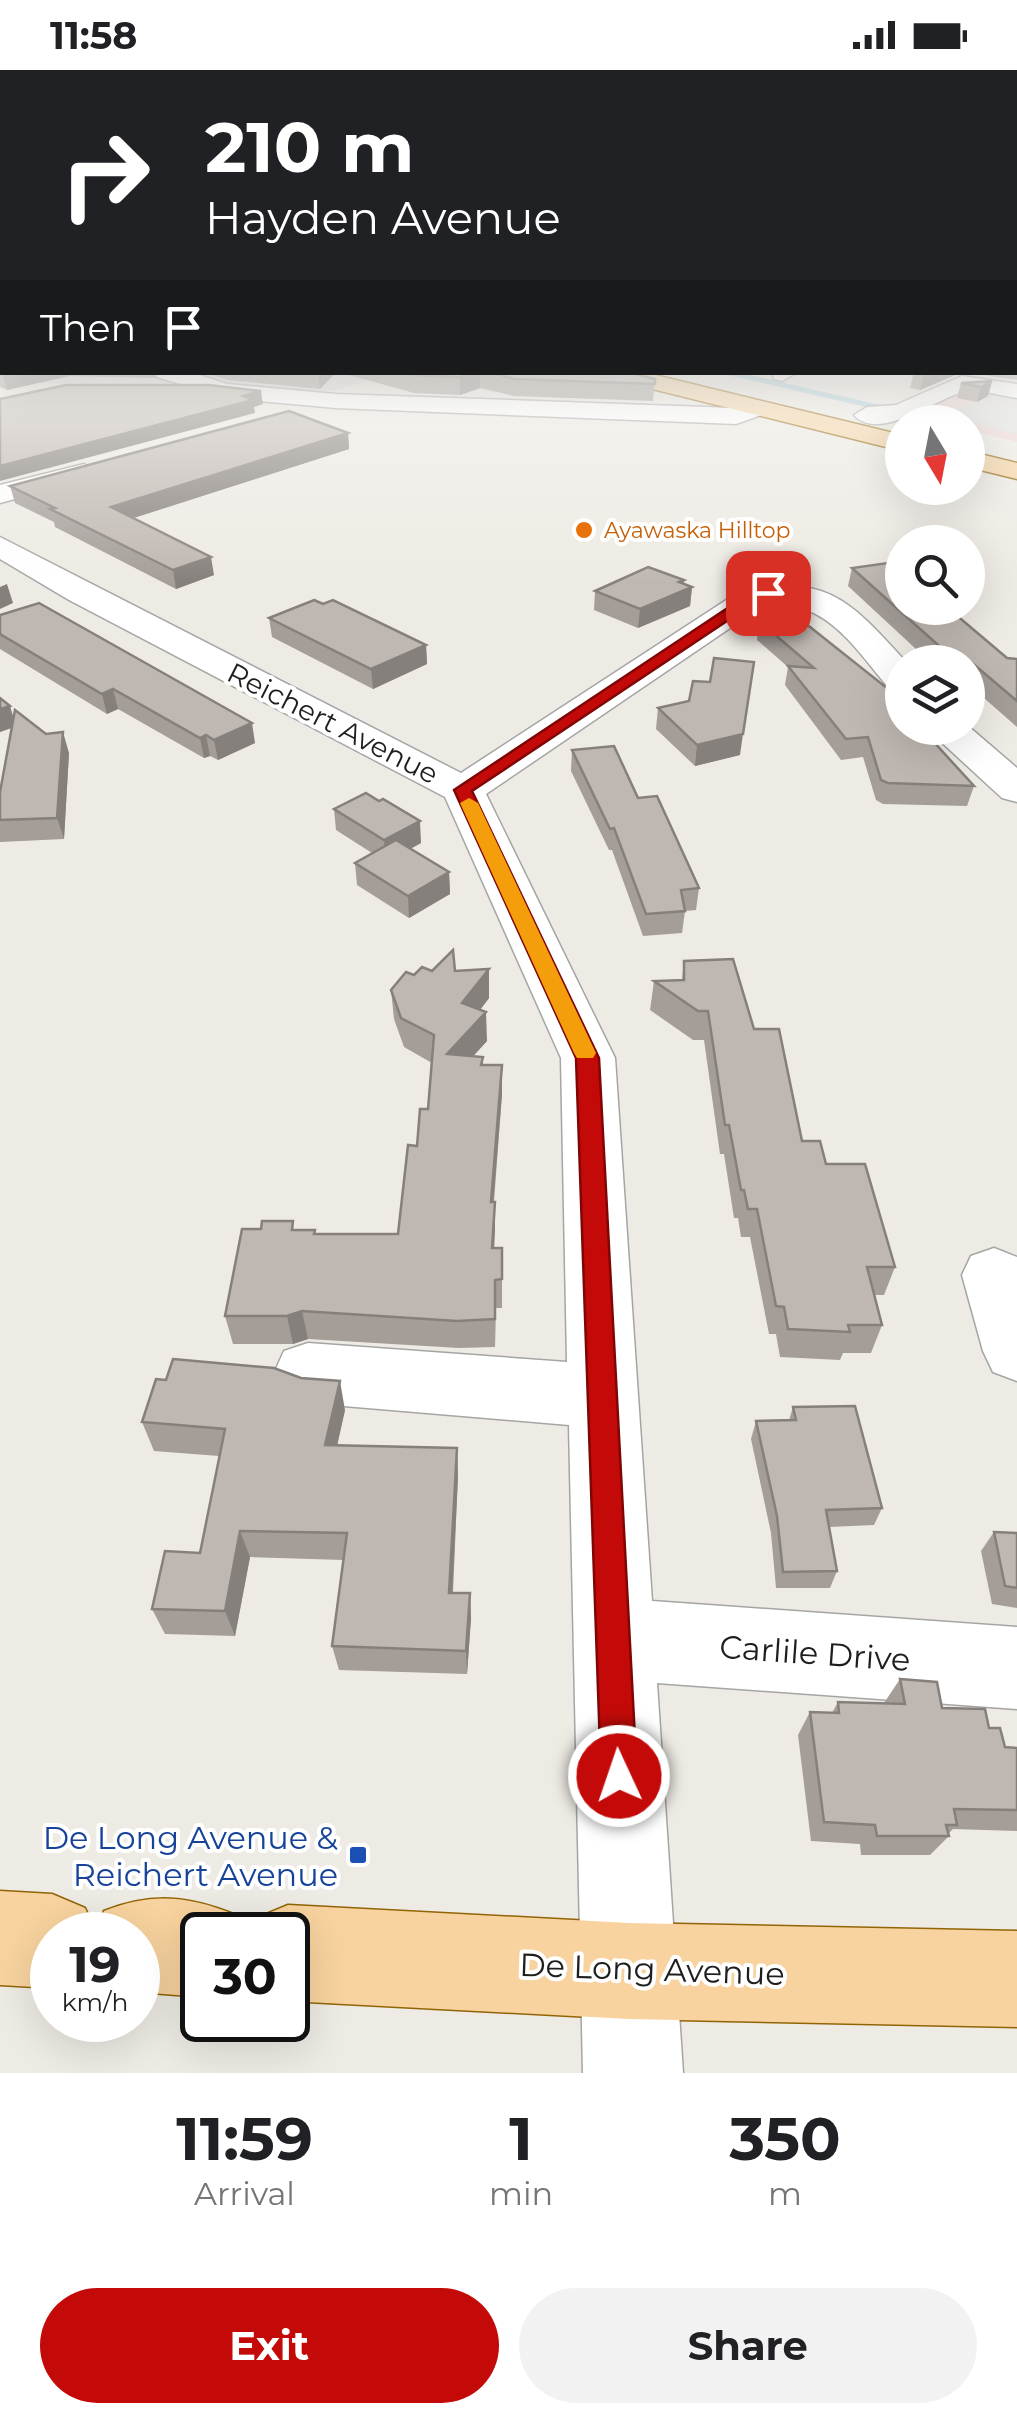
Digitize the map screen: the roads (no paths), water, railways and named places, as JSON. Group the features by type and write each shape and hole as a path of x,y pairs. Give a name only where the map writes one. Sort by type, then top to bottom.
{"main road":[{"path":"715,397 885,439"},
{"path":"788,397 867,416 885,415"},
{"path":"985,443 1017,450"},
{"path":"985,464 1017,472"},
{"path":"0,1938 30,1940"},
{"name":"De Long Avenue","path":"310,1955 629,1971 1017,1980"}],"street":[{"path":"297,397 736,416 758,408"},
{"path":"269,422 346,397"},
{"path":"454,407 480,397"},
{"path":"0,494 104,466"},
{"name":"Reichert Avenue","path":"0,546 65,599 463,790 588,1058 633,2073"},
{"path":"463,790 746,602 768,593 804,593 836,608 885,661"},
{"path":"966,745 1017,789"},
{"path":"994,1275 1017,1351"},
{"path":"308,1372 602,1396"},
{"name":"Carlile Drive","path":"612,1638 1017,1668"}],"waterway":[{"path":"836,397 882,408"}],"place":[{"name":"Ayawaska Hilltop","path":"584,530"},
{"name":"De Long Avenue & Reichert Avenue","path":"358,1855"}]}
